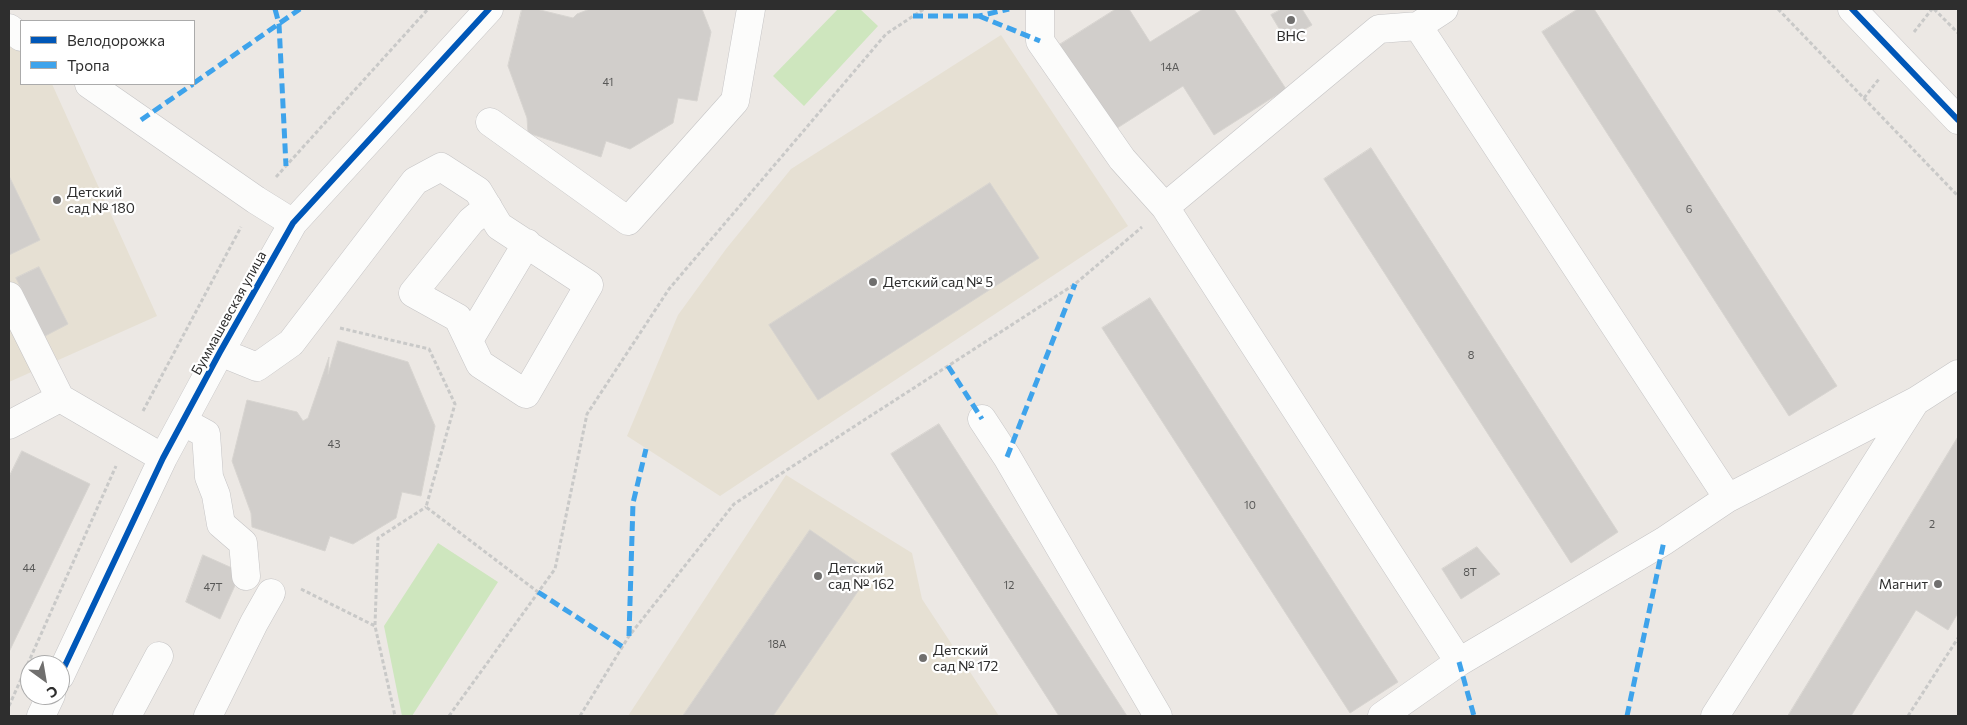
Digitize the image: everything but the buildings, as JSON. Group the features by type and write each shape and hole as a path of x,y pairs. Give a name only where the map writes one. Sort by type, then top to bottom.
{"street":[{"name":"Буммашевская улица","path":"70,655 164,458 220,352 293,223 489,9"},
{"path":"490,122 628,221 735,101 752,9"},
{"path":"1040,9 1040,41 1122,159 1165,207 1459,662"},
{"path":"1165,207 1372,19 1418,26 1444,9"},
{"path":"1852,9 1958,120"},
{"path":"1418,26 1728,498"},
{"path":"9,28 20,36"},
{"path":"90,85 256,200 293,223"},
{"path":"220,352 257,368 290,343 415,181 441,167 478,191 488,207 499,226 589,286 526,394 480,364 458,318 413,293 471,221 488,207"},
{"path":"468,340 527,243"},
{"path":"9,296 60,398 164,458"},
{"path":"1382,716 1459,662 1664,540 1728,498 1916,401 1958,374"},
{"path":"9,425 60,398"},
{"path":"1715,716 1916,401"},
{"path":"982,419 1008,457 1158,716"},
{"path":"184,422 206,434 208,477 216,495 221,524 243,543 246,576"},
{"path":"208,716 284,590"},
{"path":"133,714 159,656"}],"path":[{"path":"449,716 555,569 587,414 652,314 669,289 886,34 924,9"},
{"path":"1778,9 1958,196"},
{"path":"1934,9 1958,33"},
{"path":"580,716 629,636 734,504 1075,284 1165,207"},
{"path":"309,318 340,328 429,349 455,404 426,507 378,538 375,626 395,716"},
{"path":"426,507 538,592"},
{"path":"284,590 375,626"},
{"path":"1908,716 1958,638"}],"shaded area":[{"name":"Детский сад № 5","path":"1001,35 1128,226 720,496 627,436 678,315 726,249 791,169"},
{"name":"Детский сад № 180","path":"9,44 20,51 20,85 52,85 157,316 9,382"},
{"name":"Детский сад № 162","path":"786,475 912,553 922,599 999,716 628,716"}],"green space":[{"path":"838,9 860,9 878,26 804,106 773,76"},
{"path":"438,543 498,582 412,716 402,716 384,626"}],"marked path":[{"path":"275,9 279,24 286,166"},
{"path":"195,82 300,9"},
{"path":"913,16 979,16 1009,9"},
{"path":"979,16 1040,41"},
{"path":"141,120 192,85"},
{"path":"1007,457 1075,284"},
{"path":"948,366 982,419"},
{"path":"629,636 633,503 646,449"},
{"path":"1627,716 1664,541"},
{"path":"538,592 623,647"},
{"path":"1459,662 1474,716"}],"cycle path":[{"path":"70,655 163,458 293,223 489,9"},
{"path":"1852,9 1958,120"}],"place":[{"name":"ВНС","path":"1291,20"},
{"name":"Детский сад № 180","path":"57,200"},
{"name":"Детский сад № 5","path":"873,282"},
{"name":"Детский сад № 162","path":"818,576"},
{"name":"Магнит","path":"1938,584"},
{"name":"Детский сад № 172","path":"923,658"}]}
